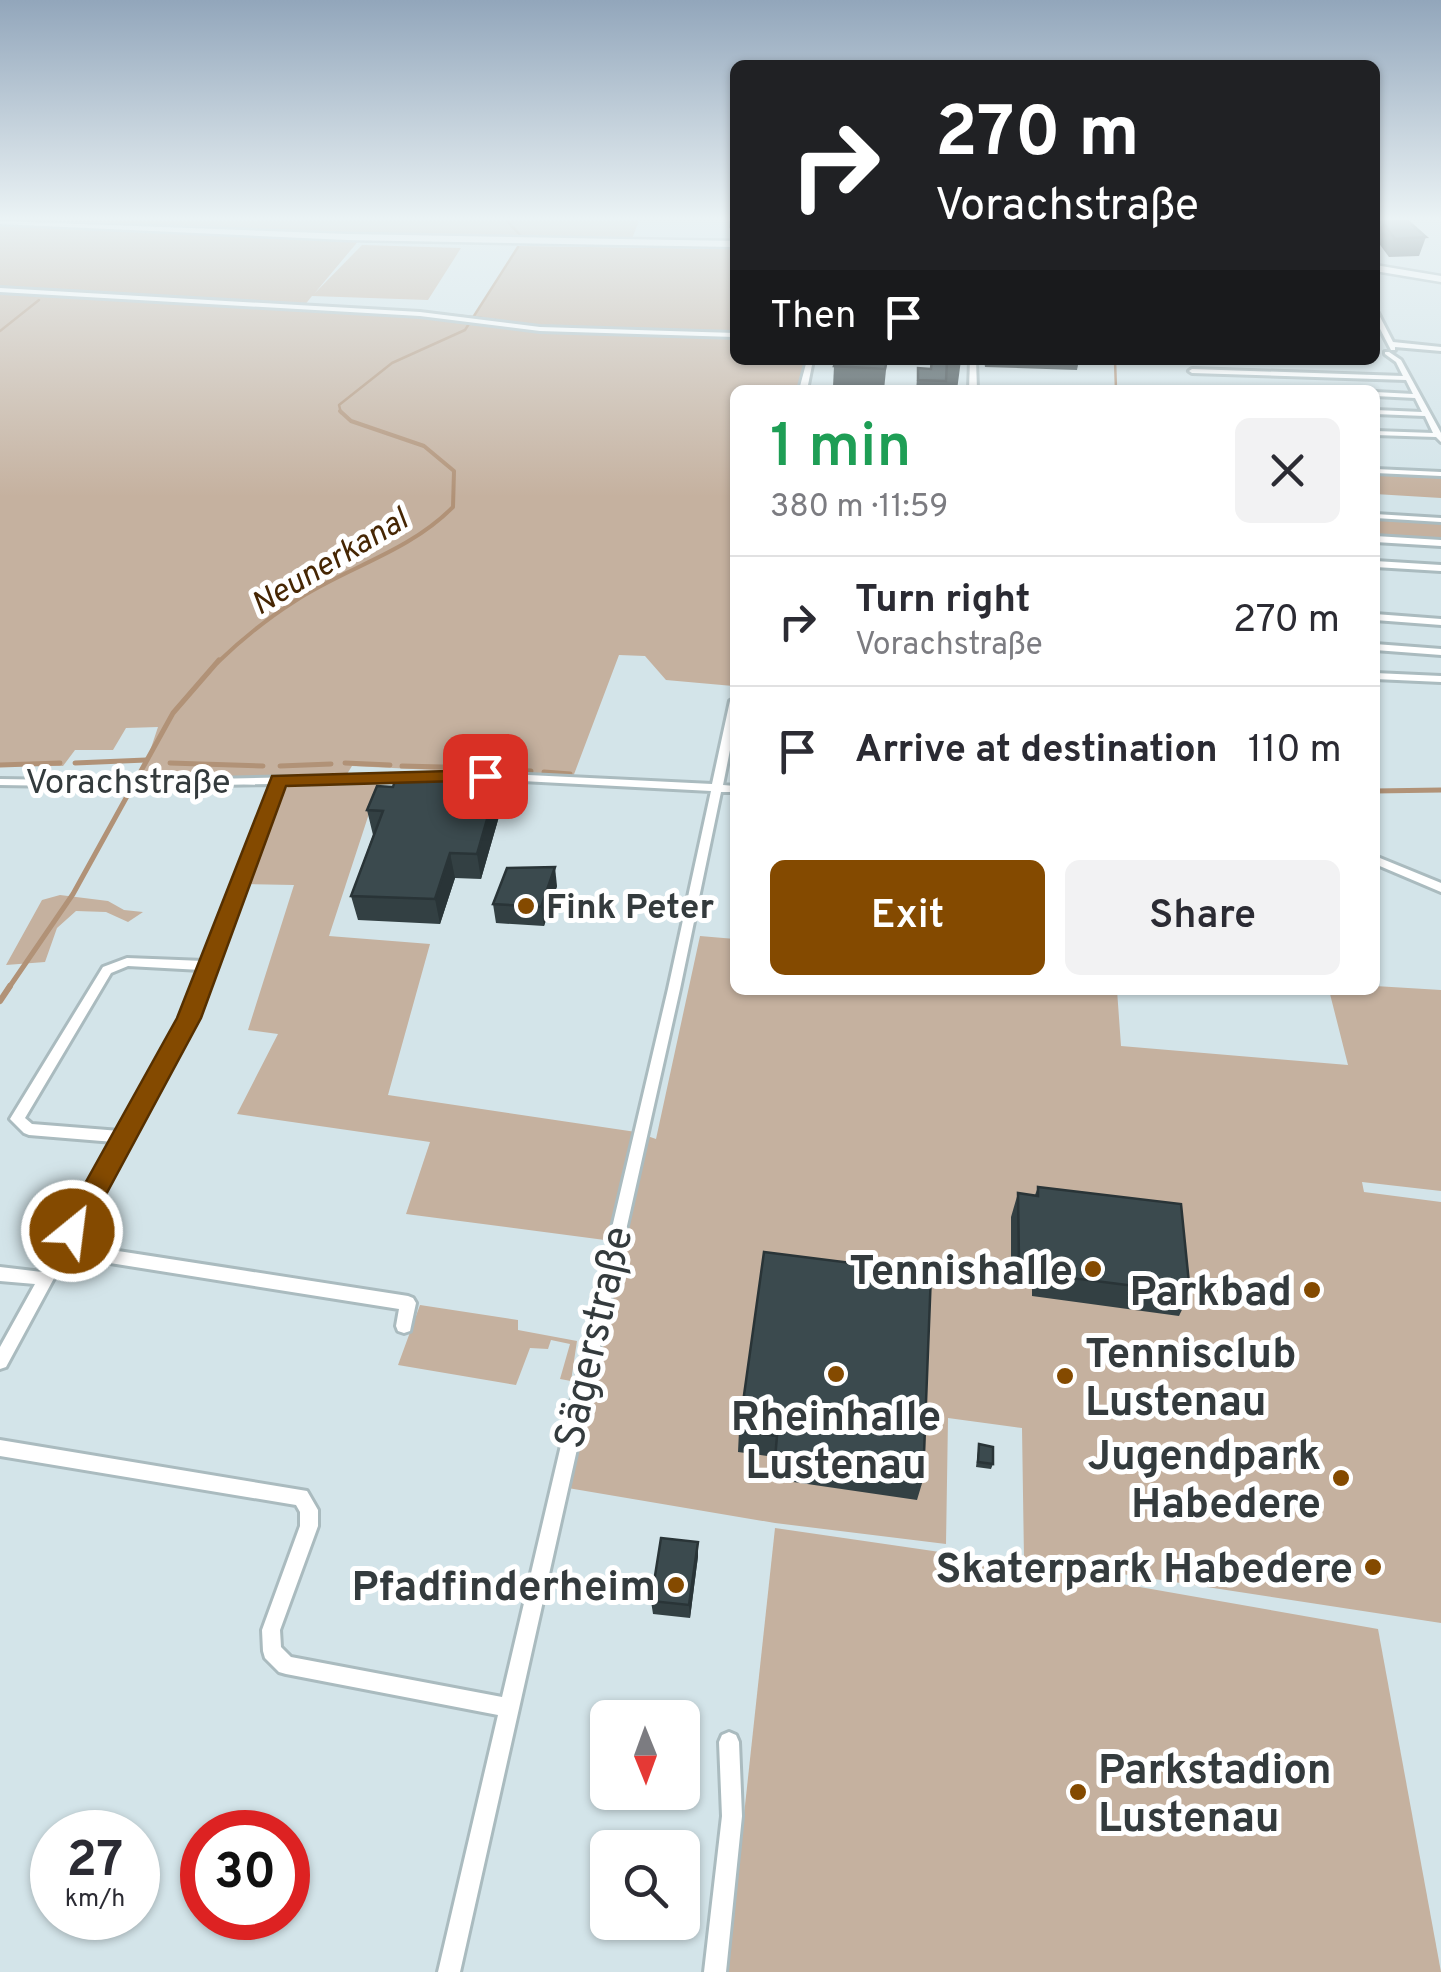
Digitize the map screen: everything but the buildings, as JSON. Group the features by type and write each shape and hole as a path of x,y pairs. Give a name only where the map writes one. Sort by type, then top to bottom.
{"street":[{"path":"358,313 552,330 730,335"},
{"path":"1380,325 1440,438"},
{"path":"1380,342 1441,350"},
{"path":"1380,351 1389,346"},
{"path":"1192,371 1408,378"},
{"path":"1380,394 1418,396"},
{"path":"1380,412 1427,414"},
{"path":"1380,433 1440,438"},
{"path":"1380,471 1441,474"},
{"path":"1380,516 1441,520"},
{"path":"1380,539 1441,542"},
{"path":"1380,564 1441,568"},
{"path":"1380,617 1441,622"},
{"path":"1380,647 1441,652"},
{"path":"1380,676 1441,679"},
{"name":"Sägerstraße","path":"449,1972 726,789 730,750"},
{"name":"Vorachstraße","path":"0,782 148,784 485,776 726,789"},
{"path":"0,1362 189,1018 279,780"},
{"path":"1380,862 1441,888"},
{"path":"124,1137 29,1129 17,1119 106,970 127,962 208,966"},
{"path":"63,1249 408,1304 404,1326"},
{"path":"0,1274 46,1279"},
{"path":"0,1448 301,1496 309,1510 309,1526 271,1630 272,1652 286,1665 508,1708"},
{"path":"715,1972 732,1816 729,1742"}],"shaded area":[{"path":"0,313 373,313 539,330 730,337 730,365 804,365 799,385 730,385 730,686 666,680 645,656 619,655 573,777 352,766 347,774 140,781 158,727 126,728 113,750 75,750 63,766 0,766"},
{"path":"476,313 730,313 730,334 546,328 472,319"},
{"path":"1380,473 1441,476 1441,498 1380,494"},
{"path":"1380,517 1441,521 1441,541 1380,538"},
{"path":"379,783 329,936 430,944 388,1095 636,1132 656,1139 700,936 730,939 730,995 1117,995 1121,1046 1348,1065 1330,995 1380,995 1380,986 1441,990 1441,1191 1362,1182 1364,1192 1441,1202 1441,1623 1024,1559 1022,1428 948,1418 946,1544 775,1523 562,1487 620,1242 406,1214 430,1142 237,1114 278,1034 248,1030 294,885 244,884 268,815 290,786"},
{"path":"60,895 108,901 124,910 143,912 128,922 106,912 76,911 57,928 45,962 6,965 42,900"},
{"path":"420,1305 518,1320 518,1330 577,1341 571,1381 560,1379 570,1344 551,1340 548,1349 530,1348 516,1385 398,1365"},
{"name":"Parkstadion Lustenau","path":"775,1528 940,1552 1378,1629 1441,1972 727,1972"}],"waterway":[{"path":"0,331 23,313"},
{"path":"433,313 473,317"},
{"name":"Neunerkanal","path":"473,317 476,313"},
{"name":"Neunerkanal","path":"341,412 339,405 392,363 465,330 473,317"},
{"name":"Neunerkanal","path":"473,317 482,318"},
{"path":"495,320 500,321"},
{"path":"547,326 556,327"},
{"path":"565,327 576,327"},
{"path":"584,328 597,328"},
{"path":"605,328 619,329"},
{"path":"628,329 640,329"},
{"path":"650,330 662,330"},
{"path":"671,330 682,331"},
{"path":"690,331 702,331"},
{"path":"711,332 721,332"},
{"path":"1115,365 1116,385"},
{"name":"Neunerkanal","path":"217,663 285,608 397,548 453,507 454,471 424,446 351,421 341,412"},
{"name":"Neunerkanal","path":"8,989 73,894 173,713 219,660"},
{"path":"75,763 146,760"},
{"path":"0,765 60,763"},
{"path":"170,763 263,766"},
{"path":"345,763 390,765"},
{"path":"280,766 331,764"},
{"path":"402,766 482,768"},
{"path":"496,769 531,771"},
{"path":"544,772 570,774"},
{"path":"1380,791 1441,790"},
{"name":"Neunerkanal","path":"0,1001 8,989"}],"place":[{"name":"Fink Peter","path":"526,906"},
{"name":"Tennishalle","path":"1093,1269"},
{"name":"Parkbad","path":"1312,1290"},
{"name":"Rheinhalle Lustenau","path":"836,1374"},
{"name":"Tennisclub Lustenau","path":"1065,1376"},
{"name":"Jugendpark Habedere","path":"1341,1478"},
{"name":"Skaterpark Habedere","path":"1373,1567"},
{"name":"Pfadfinderheim","path":"676,1585"},
{"name":"Parkstadion Lustenau","path":"1078,1792"}],"route":[{"path":"72,1231 189,1018 279,780 485,776"}]}
